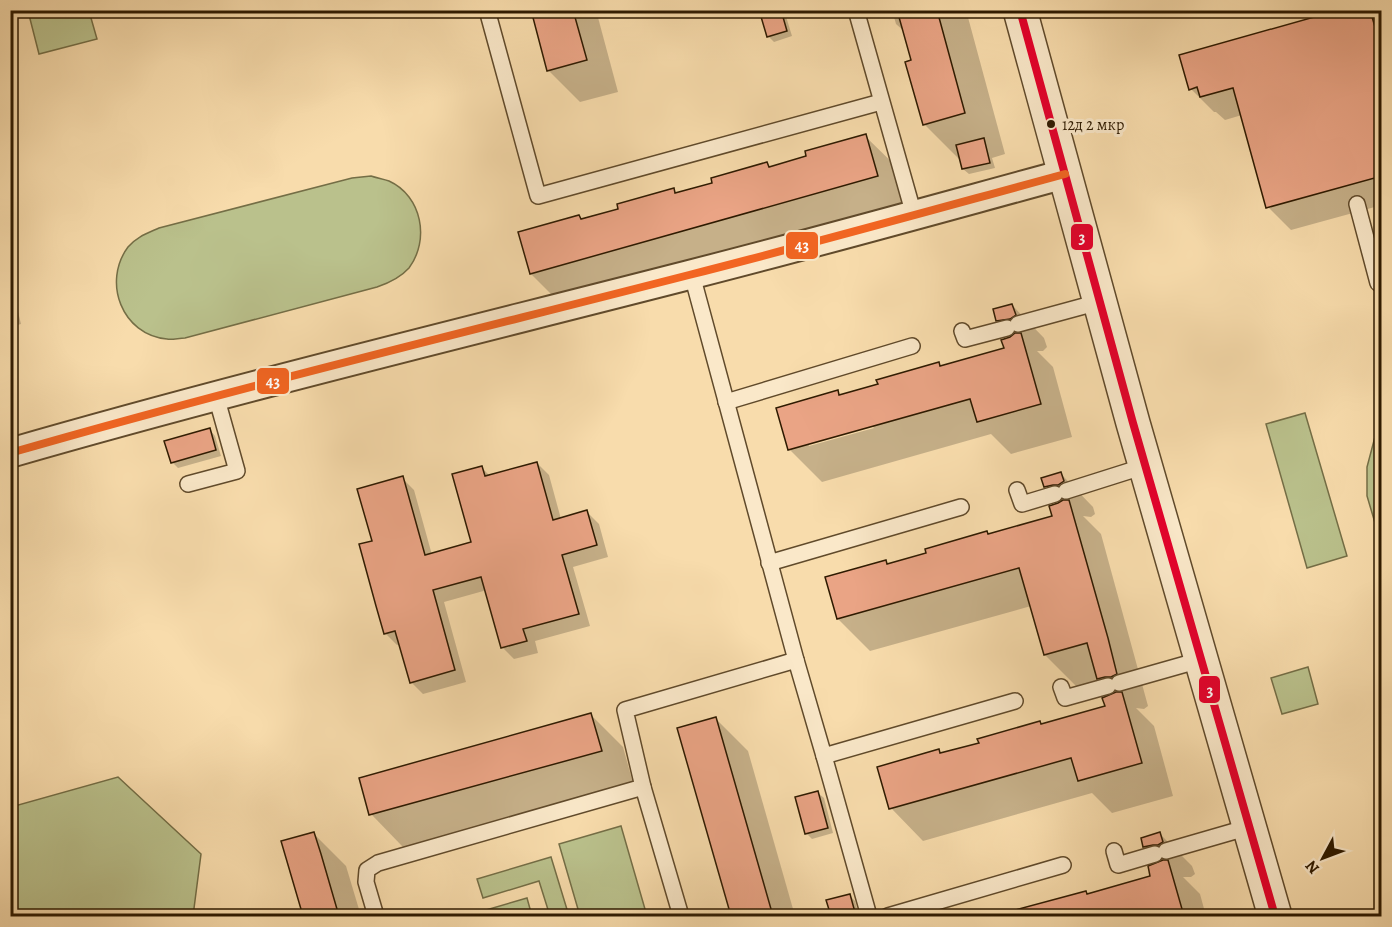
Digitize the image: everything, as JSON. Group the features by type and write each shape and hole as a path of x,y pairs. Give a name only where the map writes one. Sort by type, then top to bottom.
{"street":[{"path":"1020,10 1200,660 1275,916"},
{"path":"10,453 216,396 692,275 1065,174"}],"lane":[{"path":"487,10 538,196 881,102"},
{"path":"856,10 914,215"},
{"path":"1357,204 1378,282 1382,282"},
{"path":"692,275 769,563 869,916"},
{"path":"963,331 965,339 1100,302"},
{"path":"726,402 912,346"},
{"path":"188,484 237,471 216,396"},
{"path":"1017,490 1022,504 1146,466"},
{"path":"769,563 961,507"},
{"path":"681,916 643,787 626,710 796,660"},
{"path":"1061,687 1065,698 1200,660"},
{"path":"824,756 1015,701"},
{"path":"376,916 366,882 367,870 378,863 643,787"},
{"path":"1114,851 1118,865 1249,827"},
{"path":"888,916 1063,866"}],"green space":[{"path":"28,11 89,11 97,39 39,54"},
{"path":"371,176 389,181 400,188 409,197 419,220 421,232 416,257 406,272 390,282 185,338 167,339 151,335 138,328 121,305 117,290 120,261 128,247 142,236 159,228 352,178"},
{"path":"1305,413 1347,556 1307,568 1266,424"},
{"path":"1381,414 1382,543 1367,496 1367,467"},
{"path":"1308,667 1318,704 1282,714 1271,678"},
{"path":"118,777 201,854 193,916 11,916 11,807"},
{"path":"621,826 647,916 580,916 559,844"},
{"path":"551,857 569,916 550,916 539,881 483,898 477,879"},
{"path":"527,898 532,916 488,916 486,910"}],"building":[{"path":"531,10 573,10 587,60 547,71"},
{"path":"759,10 781,10 787,31 767,37"},
{"path":"897,10 937,10 965,113 923,125 905,62 911,60"},
{"path":"1339,10 1370,10 1382,51 1382,176 1266,208 1233,88 1200,97 1197,87 1189,90 1179,55"},
{"path":"866,134 878,176 530,274 518,232 579,215 581,219 618,209 617,204 674,188 675,193 712,183 711,178 767,162 769,167 806,156 805,151"},
{"path":"984,138 990,163 962,169 956,145"},
{"path":"1012,304 1016,315 1010,319 996,321 993,309"},
{"path":"1015,333 1021,333 1041,404 977,422 970,399 788,450 776,408 838,390 839,395 878,384 876,380 939,362 940,366 1004,348 1001,340"},
{"path":"210,428 216,450 171,463 164,441"},
{"path":"537,462 553,520 587,510 597,545 562,555 579,614 523,629 527,641 501,648 481,577 433,590 455,670 410,683 395,631 384,634 359,544 372,541 357,489 403,476 425,555 471,542 452,474 482,466 485,476"},
{"path":"1061,472 1064,481 1058,485 1044,487 1041,478"},
{"path":"1069,500 1117,674 1097,679 1087,643 1044,655 1019,568 837,619 825,577 886,560 887,564 926,553 925,549 987,531 988,534 1052,516 1049,506"},
{"path":"1122,692 1142,763 1078,781 1071,758 889,809 877,767 939,749 940,753 979,743 977,739 1105,706 1102,698"},
{"path":"591,713 602,751 369,815 359,778"},
{"path":"716,717 773,916 731,916 677,728"},
{"path":"818,791 828,828 805,834 795,797"},
{"path":"314,832 339,916 303,916 281,841"},
{"path":"1160,832 1163,842 1143,847 1141,838"},
{"path":"1168,860 1184,916 1016,916 1015,910 1086,891 1087,894 1150,876 1148,866"},
{"path":"850,894 856,916 831,916 826,900"}],"transit line":[{"name":"3","path":"1020,10 1133,423 1275,916"},
{"name":"43","path":"10,453 264,383 736,263 1065,174"}],"place":[{"name":"12д 2 мкр","path":"1051,124"}]}
